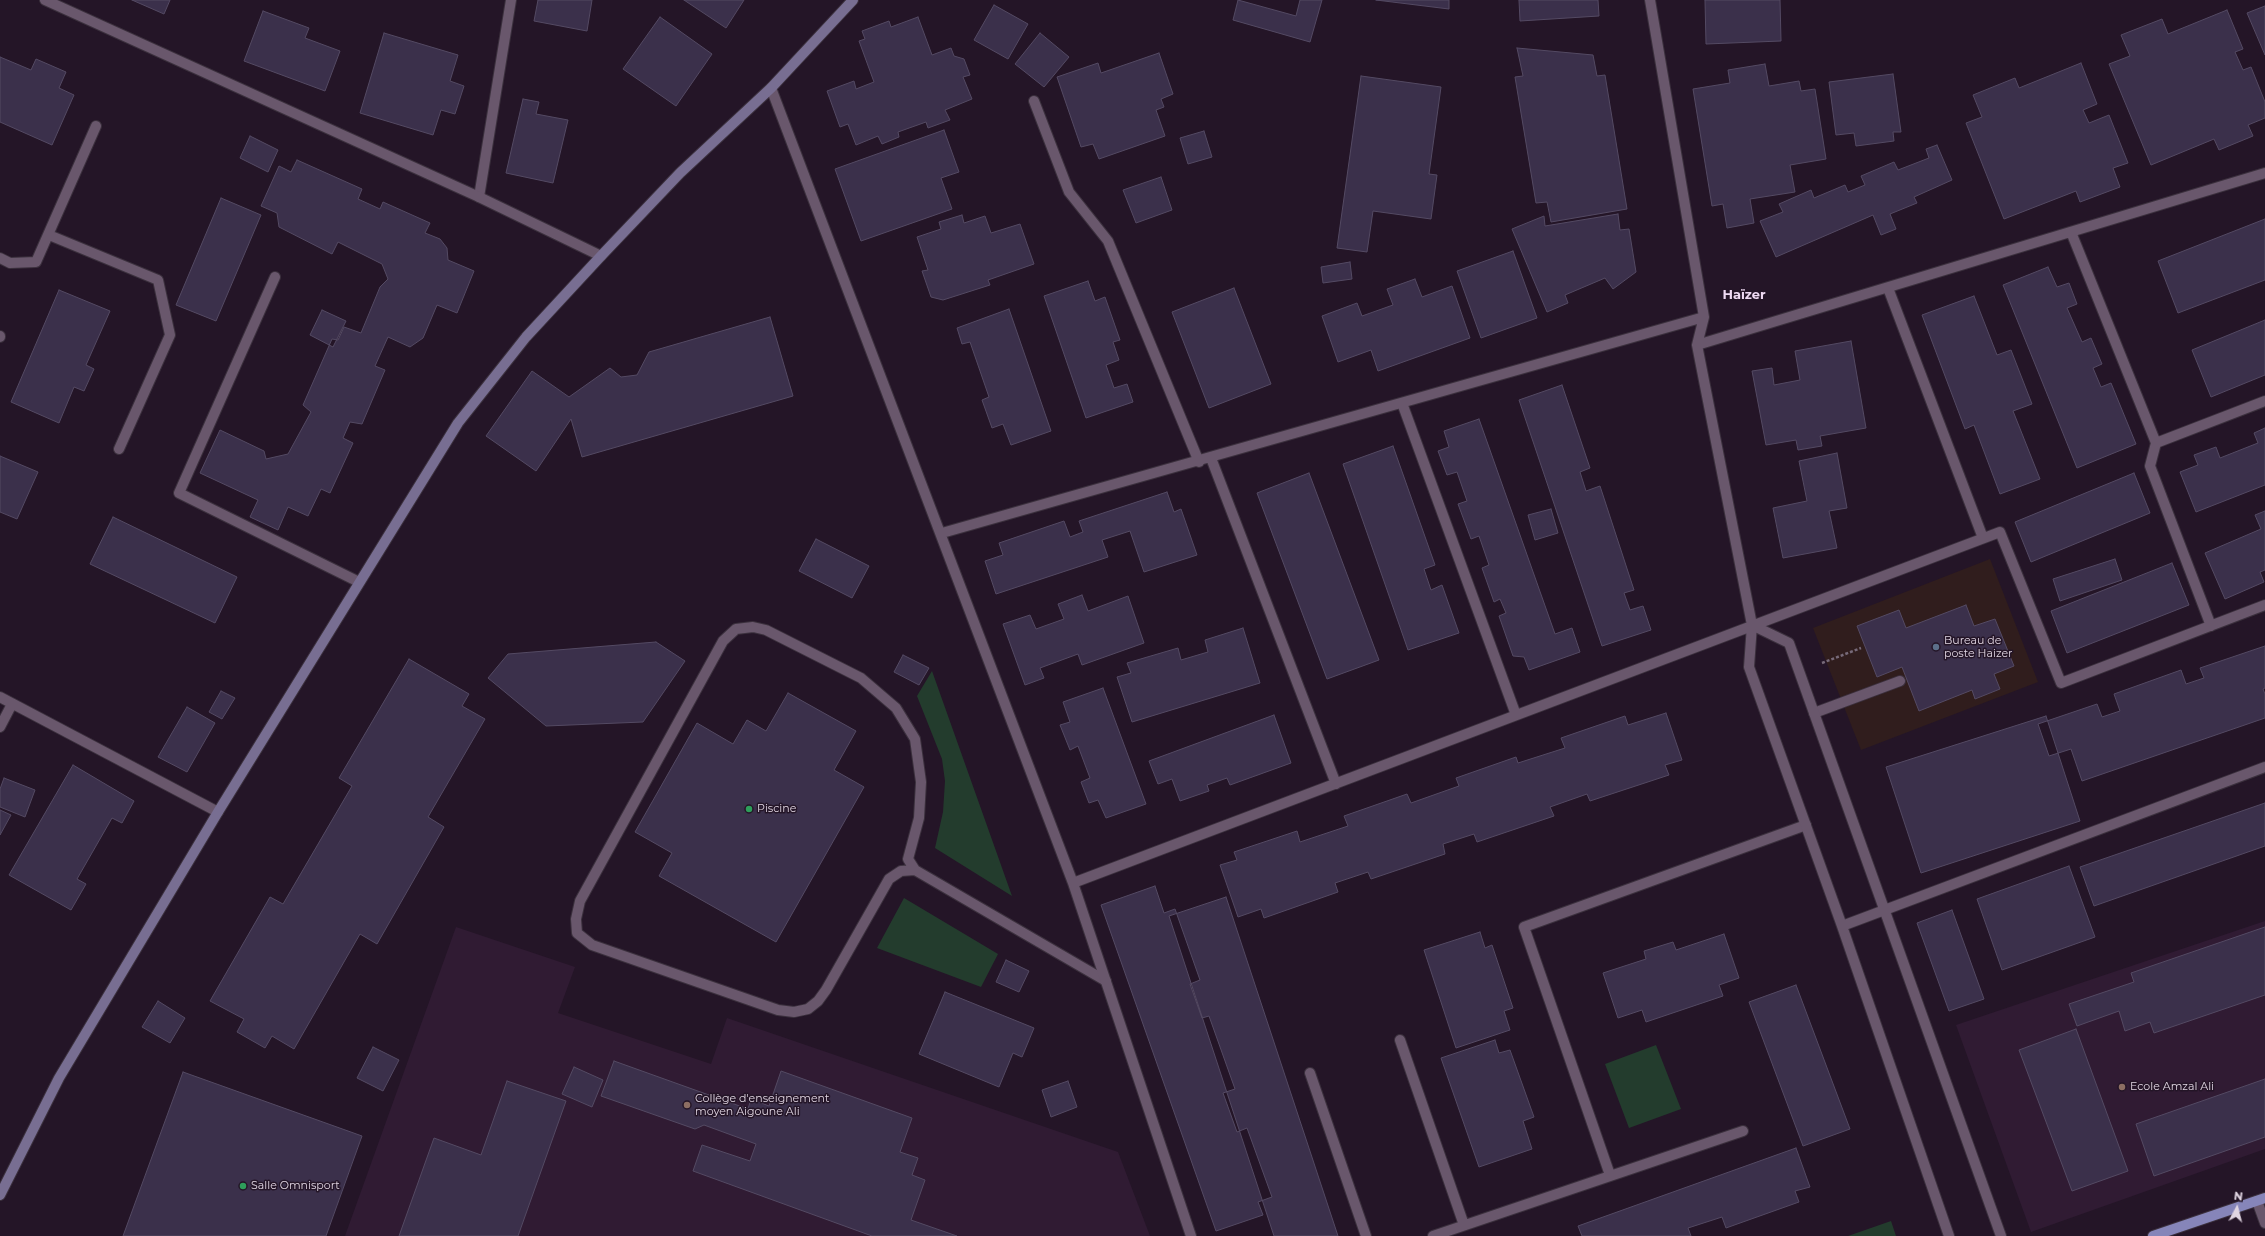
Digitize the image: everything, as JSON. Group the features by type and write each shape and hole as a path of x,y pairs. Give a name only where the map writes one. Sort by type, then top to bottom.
{"main road":[{"path":"0,1195 59,1078 218,812 458,422 526,337 601,256 680,173 771,88 853,0"},
{"path":"2152,1236 2261,1199"}],"street":[{"path":"45,0 479,197 601,256"},
{"path":"479,197 511,0"},
{"path":"1650,0 1704,317 1697,345 1752,625 1749,667 1842,926 1949,1236"},
{"path":"771,88 942,533 1073,882 1191,1236"},
{"path":"1034,102 1069,192 1108,241 1199,462"},
{"path":"0,258 10,263 36,262 96,126"},
{"path":"1697,345 2265,173"},
{"path":"2071,232 2156,443 2150,466 2211,626"},
{"path":"49,235 158,280 170,335 119,449"},
{"path":"275,277 179,493 360,582"},
{"path":"1888,288 1984,538"},
{"path":"942,533 1199,462 1704,317"},
{"path":"2156,443 2265,401"},
{"path":"1402,403 1516,715"},
{"path":"1211,458 1336,784"},
{"path":"1073,882 1336,784 2000,532 2061,683 2265,605"},
{"path":"1752,625 1789,643 2001,1236"},
{"path":"915,870 901,871 889,879 826,990 818,1001 808,1009 794,1012 778,1010 592,946 577,933 576,919 580,901 723,641 736,629 753,627 766,630 861,678 896,708 915,739 920,782 920,818 908,859 915,870 1106,981"},
{"path":"1814,714 1900,681"},
{"path":"0,698 218,812"},
{"path":"0,726 12,704"},
{"path":"1842,926 2265,767"},
{"path":"1610,1175 1524,927 1806,825"},
{"path":"1400,1040 1464,1225"},
{"path":"1310,1073 1366,1236"},
{"path":"1433,1236 1742,1131"},
{"path":"2261,1199 2265,1223"}],"path":[{"path":"1799,672 1860,648"}],"shaded area":[{"path":"1990,559 2038,682 1861,750 1813,628"},
{"name":"Ecole Amzal Ali","path":"2265,921 2265,1149 2031,1232 1956,1025"},
{"name":"Collège d'enseignement moyen Aigoune Ali","path":"456,927 575,967 558,1013 711,1064 727,1018 1118,1152 1150,1236 345,1236"}],"green space":[{"path":"932,671 1012,896 935,848 943,812 945,781 942,759 917,696"},
{"path":"904,898 998,954 981,987 877,948"},
{"path":"1656,1045 1681,1109 1629,1128 1605,1064"},
{"path":"1891,1221 1896,1236 1848,1236"}],"building":[{"path":"132,0 170,0 164,14"},
{"path":"538,0 592,0 587,31 534,21"},
{"path":"684,0 744,0 726,28"},
{"path":"1238,0 1296,16 1300,0 1322,0 1310,42 1233,20"},
{"path":"1376,0 1449,0 1449,9"},
{"path":"1519,0 1598,0 1599,16 1520,21"},
{"path":"1705,0 1780,0 1781,41 1706,44"},
{"path":"994,5 1028,24 1008,59 974,40"},
{"path":"2265,6 2265,55 2247,13"},
{"path":"2227,10 2243,49 2235,52 2243,70 2251,67 2265,102 2265,118 2248,125 2253,136 2219,150 2214,139 2151,165 2109,64 2130,56 2121,35 2162,19 2168,34"},
{"path":"263,11 309,28 305,38 340,51 325,91 244,61"},
{"path":"660,17 712,54 676,106 623,69"},
{"path":"918,17 932,55 951,48 954,56 964,59 970,75 963,77 972,99 945,110 950,120 928,128 926,122 898,132 899,137 882,144 878,136 856,145 848,124 840,127 827,91 854,81 856,89 874,82 859,41 865,39 862,31 889,21 891,27"},
{"path":"384,33 458,55 450,81 464,86 455,114 441,110 433,135 360,113"},
{"path":"1040,33 1069,57 1044,87 1015,64"},
{"path":"1517,48 1593,55 1597,76 1605,75 1627,209 1551,222 1547,202 1536,203 1515,77 1523,76"},
{"path":"1159,53 1173,94 1161,99 1164,107 1156,110 1165,136 1099,159 1093,144 1081,147 1057,77 1098,63 1101,73"},
{"path":"0,57 31,70 36,59 66,72 59,88 74,95 52,145 0,122"},
{"path":"2081,63 2097,104 2083,110 2089,123 2109,115 2128,163 2113,168 2120,187 2080,202 2076,191 2004,219 1966,123 1982,117 1973,95 2015,78 2019,88"},
{"path":"1765,64 1769,86 1799,81 1801,91 1815,89 1826,159 1790,165 1795,192 1750,199 1754,223 1727,228 1723,204 1712,206 1693,89 1730,83 1728,70"},
{"path":"1893,74 1901,132 1893,132 1894,141 1856,146 1854,133 1836,135 1829,82"},
{"path":"1361,76 1441,87 1429,174 1437,175 1431,219 1373,211 1367,252 1337,248"},
{"path":"523,99 539,102 536,114 568,120 553,183 506,173"},
{"path":"944,130 959,172 941,178 952,209 861,241 835,169"},
{"path":"1204,131 1212,157 1188,164 1180,138"},
{"path":"250,136 278,150 268,172 240,158"},
{"path":"1937,145 1952,180 1914,197 1917,203 1890,214 1896,229 1881,235 1873,215 1776,257 1760,221 1783,212 1779,204 1811,190 1814,198 1845,185 1848,192 1865,185 1861,176 1894,162 1898,170 1929,158 1926,149"},
{"path":"297,160 362,189 358,199 380,209 383,202 430,223 425,233 440,239 447,248 448,260 474,271 457,313 437,305 423,338 410,347 388,337 375,366 385,370 362,424 350,422 343,438 353,443 330,493 321,489 308,516 288,507 278,530 250,517 258,500 200,473 220,430 264,451 266,459 288,454 311,412 303,405 332,339 338,340 344,327 361,333 380,287 388,279 382,264 338,242 332,254 279,227 277,213 261,206 279,166 291,172"},
{"path":"1161,177 1172,210 1136,223 1123,190"},
{"path":"221,198 261,215 216,321 176,305"},
{"path":"1618,214 1620,230 1629,229 1636,272 1613,289 1605,278 1565,295 1568,303 1547,312 1512,229 1544,216 1545,226"},
{"path":"962,215 964,223 985,216 991,233 1020,224 1034,264 988,280 990,285 943,300 931,297 922,271 928,270 917,237 941,229 939,222"},
{"path":"2265,219 2265,280 2178,313 2158,261"},
{"path":"1513,251 1537,318 1481,338 1457,271"},
{"path":"1350,262 1352,279 1323,283 1321,267"},
{"path":"2048,267 2057,287 2069,283 2077,304 2067,308 2082,342 2091,338 2102,364 2093,368 2101,387 2111,383 2136,444 2077,468 2003,285"},
{"path":"1415,279 1422,297 1452,286 1470,338 1378,371 1371,350 1338,362 1322,316 1357,303 1362,316 1393,305 1387,289"},
{"path":"1088,281 1095,301 1105,297 1120,340 1113,342 1119,360 1106,365 1114,388 1127,384 1133,402 1086,418 1044,296"},
{"path":"1234,288 1271,384 1209,408 1172,312"},
{"path":"59,290 110,311 86,365 94,369 84,391 74,387 59,423 11,402"},
{"path":"1974,296 1997,355 2011,350 2032,404 2013,411 2040,479 2000,494 1974,425 1965,429 1922,315"},
{"path":"1009,309 1051,431 1011,445 1003,424 992,428 982,400 989,397 970,342 962,344 957,328"},
{"path":"322,310 346,321 333,347 310,335"},
{"path":"770,317 793,396 582,457 571,419 536,471 486,436 532,371 569,397 610,368 621,377 637,375 649,352"},
{"path":"2265,320 2265,375 2211,397 2192,350"},
{"path":"1851,341 1866,428 1820,436 1822,446 1798,450 1796,440 1766,445 1752,371 1772,368 1774,385 1800,380 1795,351"},
{"path":"1562,385 1590,468 1580,472 1586,491 1600,486 1634,590 1624,593 1630,610 1643,606 1651,630 1602,646 1519,400"},
{"path":"1479,419 1555,634 1572,628 1580,652 1529,670 1524,657 1513,656 1499,616 1506,613 1500,599 1494,602 1482,568 1489,565 1479,536 1471,539 1458,504 1467,501 1457,472 1447,475 1438,451 1449,447 1444,431"},
{"path":"2265,428 2265,485 2196,512 2180,472 2198,465 2194,455 2216,447 2220,458 2258,443 2254,433"},
{"path":"1393,446 1435,565 1424,569 1431,590 1442,585 1459,633 1408,650 1343,464"},
{"path":"1837,453 1847,508 1829,511 1837,548 1783,558 1773,508 1807,501 1799,461"},
{"path":"0,456 38,472 17,519 0,512"},
{"path":"1309,473 1379,660 1327,679 1257,493"},
{"path":"2134,473 2150,513 2031,562 2015,522"},
{"path":"1167,492 1174,512 1181,509 1197,555 1144,572 1130,531 1102,540 1108,557 996,594 985,561 1003,555 999,543 1064,521 1070,537 1083,532 1079,521"},
{"path":"1551,509 1558,533 1535,540 1528,515"},
{"path":"2265,511 2265,570 2260,572 2264,582 2225,599 2205,553 2261,529 2255,515"},
{"path":"113,517 237,577 215,623 90,564"},
{"path":"816,539 869,566 852,598 799,571"},
{"path":"2115,559 2122,580 2060,601 2053,579"},
{"path":"2172,563 2189,605 2067,653 2051,611"},
{"path":"1082,595 1088,611 1128,596 1144,643 1082,665 1078,654 1040,668 1044,678 1025,685 1003,624 1030,615 1036,629 1064,619 1058,604"},
{"name":"Bureau de poste Haizer","path":"1966,605 1974,626 1995,619 2014,666 1994,674 2000,689 1975,699 1972,690 1919,711 1902,667 1877,677 1857,626 1899,610 1906,628"},
{"path":"1243,628 1260,683 1132,722 1117,677 1131,673 1127,663 1178,648 1181,660 1208,652 1205,640"},
{"path":"656,642 685,661 643,722 546,726 488,678 508,654"},
{"path":"2265,646 2265,688 2263,689 2265,694 2265,718 2082,781 2071,749 2049,756 2038,724 2097,704 2102,717 2120,711 2114,694 2181,670 2186,684 2204,678 2200,668"},
{"path":"903,655 929,668 919,685 894,672"},
{"path":"409,659 469,694 462,706 485,719 428,817 444,827 377,944 360,934 294,1049 272,1036 265,1048 237,1032 244,1019 210,1001 270,897 283,904 352,786 339,778"},
{"path":"1103,688 1146,804 1106,818 1098,800 1089,803 1081,782 1090,778 1078,746 1070,750 1060,725 1070,722 1063,702"},
{"path":"221,691 235,698 222,719 209,712"},
{"name":"Piscine","path":"788,693 856,731 834,770 864,787 776,942 659,876 672,853 635,832 697,723 733,744 747,720 766,731"},
{"path":"187,707 215,723 187,772 158,757"},
{"path":"1666,713 1682,760 1665,765 1669,775 1590,801 1587,794 1550,807 1554,816 1477,842 1474,834 1443,844 1445,854 1371,879 1368,872 1335,883 1338,892 1264,918 1261,909 1238,917 1220,865 1237,860 1234,852 1297,831 1300,842 1348,826 1344,816 1407,794 1411,803 1459,786 1456,778 1516,757 1518,763 1565,748 1561,738 1625,716 1628,725"},
{"path":"1274,715 1291,763 1230,785 1227,778 1207,785 1209,791 1180,801 1172,779 1158,784 1149,761"},
{"path":"2046,716 2080,821 1921,873 1886,767"},
{"path":"73,765 134,801 122,823 112,818 77,879 86,884 71,910 9,875"},
{"path":"4,778 35,790 25,817 0,807 0,789"},
{"path":"2265,803 2265,846 2094,906 2080,867"},
{"path":"0,810 11,815 0,835"},
{"path":"2069,866 2095,937 2002,970 1977,899"},
{"path":"1155,886 1164,913 1175,909 1200,980 1190,984 1202,1018 1209,1016 1235,1089 1223,1093 1237,1132 1247,1128 1272,1197 1258,1202 1263,1215 1216,1231 1101,905"},
{"path":"1226,897 1338,1236 1274,1236 1169,916"},
{"path":"1952,910 1984,999 1949,1011 1917,923"},
{"path":"2265,927 2265,995 2154,1033 2150,1022 2125,1031 2119,1011 2077,1026 2069,1004 2134,982 2131,973"},
{"path":"1480,932 1485,948 1492,945 1513,1008 1504,1011 1510,1030 1456,1048 1424,950"},
{"path":"1724,934 1739,978 1719,985 1723,996 1646,1022 1642,1010 1618,1018 1603,973 1646,959 1644,951 1673,942 1676,950"},
{"path":"1006,960 1029,971 1019,992 996,982"},
{"path":"1796,985 1850,1129 1803,1146 1749,1002"},
{"path":"945,992 1034,1028 1022,1057 1013,1053 999,1087 919,1054"},
{"path":"158,1001 185,1018 170,1043 142,1027"},
{"path":"2076,1029 2128,1171 2072,1191 2019,1050"},
{"path":"1495,1040 1499,1053 1510,1050 1534,1117 1523,1121 1532,1149 1479,1167 1441,1058"},
{"path":"373,1047 399,1060 383,1091 357,1078"},
{"path":"614,1061 748,1109 751,1099 769,1106 781,1071 912,1118 900,1152 918,1158 912,1175 925,1180 911,1220 957,1236 872,1236 693,1171 702,1145 750,1161 756,1144 704,1125 695,1129 601,1096"},
{"path":"574,1067 603,1080 592,1107 562,1094"},
{"name":"Salle Omnisport","path":"183,1072 362,1136 326,1236 123,1236"},
{"path":"2265,1079 2265,1137 2154,1176 2136,1124"},
{"path":"507,1081 566,1101 518,1236 399,1236 434,1138 481,1155"},
{"path":"1068,1081 1077,1107 1051,1117 1042,1090"},
{"path":"1796,1148 1810,1187 1795,1191 1799,1202 1726,1228 1722,1217 1688,1228 1691,1236 1582,1236 1578,1226"}],"place":[{"name":"Bureau de poste Haizer","path":"1936,647"},
{"name":"Piscine","path":"749,809"},
{"name":"Ecole Amzal Ali","path":"2122,1087"},
{"name":"Collège d'enseignement moyen Aigoune Ali","path":"687,1105"},
{"name":"Salle Omnisport","path":"243,1186"}],"district":[{"name":"Haïzer","path":"1744,295"}]}
